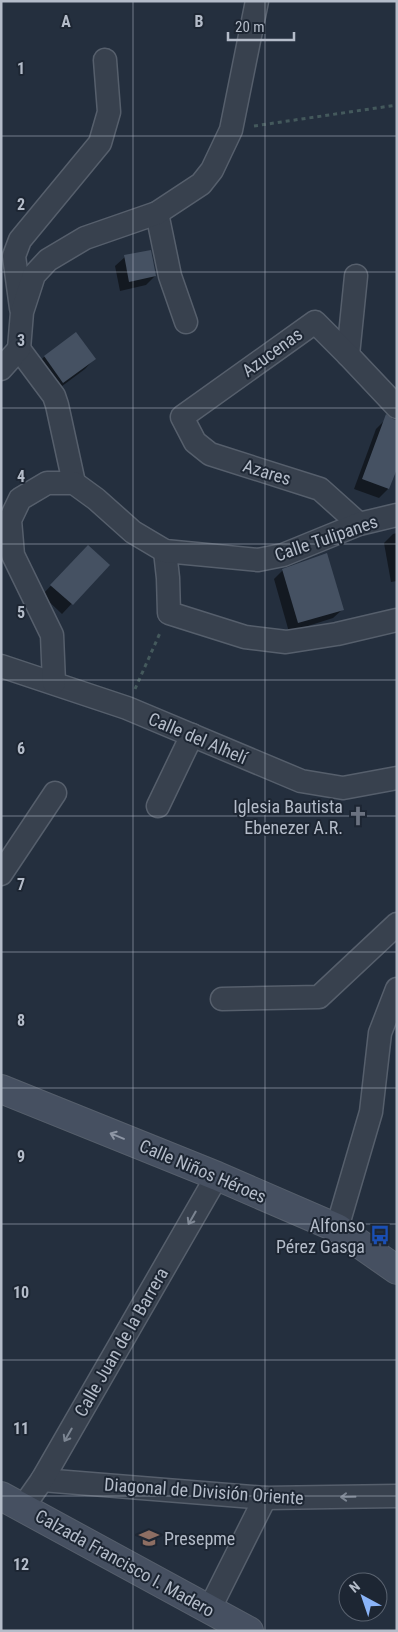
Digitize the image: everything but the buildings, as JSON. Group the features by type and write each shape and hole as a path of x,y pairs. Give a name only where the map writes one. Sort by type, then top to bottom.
{"main road":[{"name":"Calle Niños Héroes","path":"1,1089 217,1176 337,1228 397,1270"},
{"name":"Calzada Francisco I. Madero","path":"12,1502 249,1631"}],"street":[{"path":"22,312 34,275 48,260 85,238 157,213 201,184 212,170 231,130 257,1"},
{"path":"1,369 19,349 22,312 14,256 20,240 100,143 109,112 105,60"},
{"path":"157,213 170,276 186,322"},
{"path":"348,355 356,276"},
{"name":"Azucenas","path":"182,417 315,322 397,407"},
{"path":"19,349 45,383 57,405 74,483 47,483 20,499 10,520 13,555 52,635 54,683"},
{"name":"Azares","path":"182,417 195,442 210,454 320,489 359,524"},
{"name":"Calle Tulipanes","path":"74,483 96,499 134,532 165,551 258,560 283,555 359,524 397,515"},
{"path":"165,551 169,613 245,638 286,642 337,634 397,620"},
{"name":"Calle del Alhelí","path":"1,666 127,708 301,781 343,788 397,778"},
{"path":"158,806 192,736"},
{"path":"1,874 55,793"},
{"path":"222,999 319,997 397,924"},
{"path":"337,1228 371,1112 380,1033 397,989"},
{"name":"Calle Juan de la Barrera","path":"12,1502 42,1480 217,1176"},
{"name":"Diagonal de División Oriente","path":"42,1480 265,1498 397,1496"},
{"path":"209,1610 265,1498"}],"path":[{"path":"231,130 397,105"},
{"path":"127,708 169,613"}],"place":[{"name":"Iglesia Bautista Ebenezer A.R.","path":"358,816"},
{"name":"Alfonso Pérez Gasga","path":"380,1235"},
{"name":"Presepme","path":"149,1538"}]}
